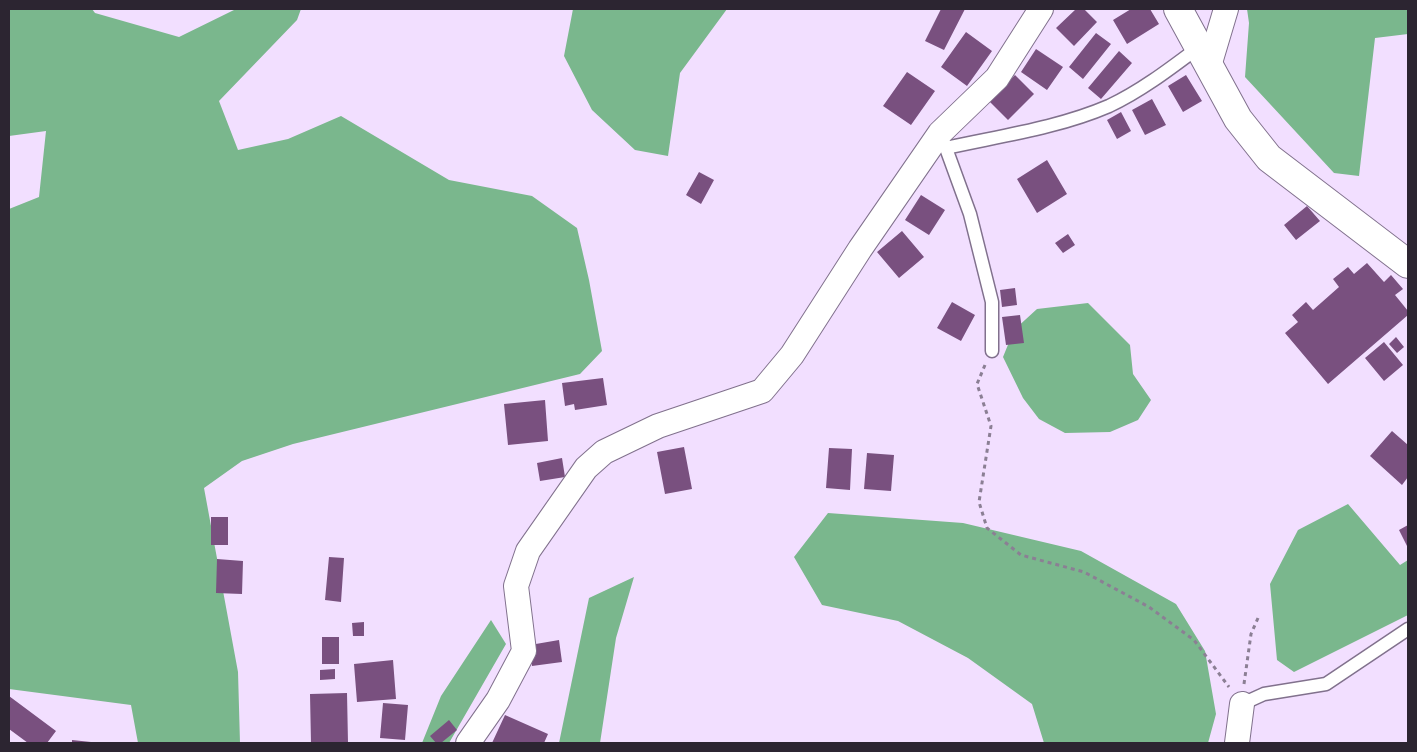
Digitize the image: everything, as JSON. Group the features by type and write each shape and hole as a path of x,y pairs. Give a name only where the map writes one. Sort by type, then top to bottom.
{"street":[{"path":"468,743 498,700 524,651 516,586 528,551 586,468 604,452 658,426 762,392 792,355 860,249 943,141 997,78 1041,9"},
{"path":"1178,9 1238,119 1269,158 1408,264"},
{"path":"1204,56 1226,9"},
{"path":"1237,743 1242,704"}],"lane":[{"path":"992,351 992,302 970,214 943,141 1077,118 1111,105 1204,56"},
{"path":"1242,704 1264,694 1326,684 1408,629"}],"path":[{"path":"992,351 977,384 991,426 979,502 987,528 1022,555 1084,572 1149,607 1194,640 1242,704"},
{"path":"1242,704 1251,634 1258,618"}],"green space":[{"path":"9,9 92,9 95,13 179,37 236,9 301,9 297,20 219,101 238,150 288,139 341,116 449,180 532,196 577,228 602,351 580,374 293,444 242,461 204,488 238,672 240,743 138,743 131,705 9,689 9,209 39,197 46,131 9,136"},
{"path":"573,9 727,9 680,73 668,156 635,150 592,110 564,56"},
{"path":"1247,9 1408,9 1408,34 1375,38 1359,176 1334,173 1245,77 1249,23"},
{"path":"1088,303 1130,345 1133,374 1151,400 1138,420 1110,432 1065,433 1039,419 1023,398 1003,357 1014,330 1037,309"},
{"path":"1348,504 1400,565 1408,560 1408,615 1294,672 1277,660 1270,584 1298,530"},
{"path":"828,513 963,523 1081,551 1176,604 1205,651 1216,714 1208,743 1044,743 1032,704 968,658 898,621 822,605 794,557"},
{"path":"634,577 616,638 600,743 559,743 589,598"},
{"path":"491,620 506,644 449,743 422,743 441,696"}],"building":[{"path":"941,9 965,9 944,50 925,41"},
{"path":"1076,9 1084,9 1097,22 1074,46 1056,28"},
{"path":"1131,9 1150,9 1159,24 1127,44 1113,20"},
{"path":"966,32 992,51 967,86 941,67"},
{"path":"1096,33 1111,44 1083,79 1069,67"},
{"path":"1036,49 1063,67 1047,90 1021,72"},
{"path":"1119,51 1132,63 1101,99 1088,88"},
{"path":"907,72 935,91 911,125 883,106"},
{"path":"1015,75 1034,94 1008,120 989,101"},
{"path":"1186,75 1202,101 1183,112 1168,86"},
{"path":"1152,99 1166,125 1145,135 1132,110"},
{"path":"1121,112 1131,131 1117,139 1107,120"},
{"path":"1047,160 1067,194 1037,213 1017,179"},
{"path":"699,172 714,180 701,204 686,195"},
{"path":"921,195 945,210 929,235 905,220"},
{"path":"1307,206 1320,221 1296,240 1284,225"},
{"path":"902,231 924,257 899,278 877,252"},
{"path":"1068,234 1075,245 1063,253 1055,243"},
{"path":"1367,263 1384,282 1391,275 1403,289 1395,295 1408,311 1408,315 1328,384 1285,333 1298,322 1292,315 1306,302 1313,310 1339,287 1333,279 1348,267 1354,274"},
{"path":"1015,288 1017,305 1002,307 1000,290"},
{"path":"952,302 975,315 961,341 937,328"},
{"path":"1020,315 1024,343 1006,345 1002,317"},
{"path":"1396,337 1404,347 1397,353 1389,344"},
{"path":"1384,342 1403,365 1384,381 1365,358"},
{"path":"603,378 607,405 575,410 574,404 565,406 562,383"},
{"path":"545,400 548,441 508,445 504,404"},
{"path":"1392,431 1408,445 1408,477 1402,485 1370,456"},
{"path":"684,447 692,489 665,494 657,452"},
{"path":"829,448 852,449 850,490 826,488"},
{"path":"867,453 894,455 891,491 864,489"},
{"path":"562,458 565,477 540,481 537,463"},
{"path":"211,517 228,517 228,545 211,545"},
{"path":"1408,525 1408,548 1399,530"},
{"path":"329,557 344,558 341,602 325,600"},
{"path":"217,559 243,561 242,594 216,593"},
{"path":"364,622 364,636 353,636 352,623"},
{"path":"322,637 339,637 339,664 322,664"},
{"path":"559,640 562,662 532,666 530,645"},
{"path":"393,660 396,699 357,702 354,664"},
{"path":"335,669 335,679 320,680 320,670"},
{"path":"347,693 348,743 311,743 310,694"},
{"path":"9,696 56,731 47,743 28,743 9,729"},
{"path":"383,703 408,705 405,740 380,738"},
{"path":"505,715 548,734 544,743 492,743"},
{"path":"449,720 457,730 441,743 436,743 430,736"},
{"path":"72,740 91,742 91,743 72,743"}]}
